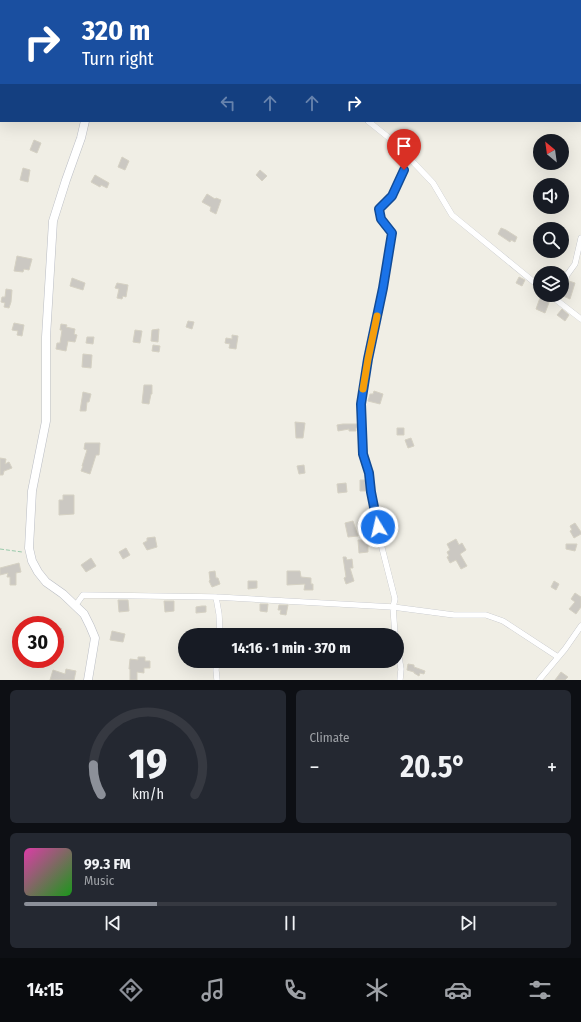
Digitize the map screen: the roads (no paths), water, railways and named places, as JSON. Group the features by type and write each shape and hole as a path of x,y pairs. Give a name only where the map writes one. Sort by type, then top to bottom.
{"main road":[{"path":"85,122 54,221 46,337 46,421 32,491 29,548 32,561 38,572 46,582 84,614 95,638 88,680"}],"street":[{"path":"369,122 393,141 433,183 452,215 533,281"},
{"path":"394,628 392,607 395,599 379,536 369,473 363,454 361,404 392,233 381,219 379,209 392,196 404,170 407,155"},
{"path":"569,272 574,264 581,238"},
{"path":"561,302 581,319"},
{"path":"75,606 83,595 216,597 392,607 442,614 486,614 503,621 558,657"},
{"path":"216,597 220,628"},
{"path":"538,680 565,649 581,626"},
{"path":"217,668 217,680"},
{"path":"400,680 401,668"}]}
